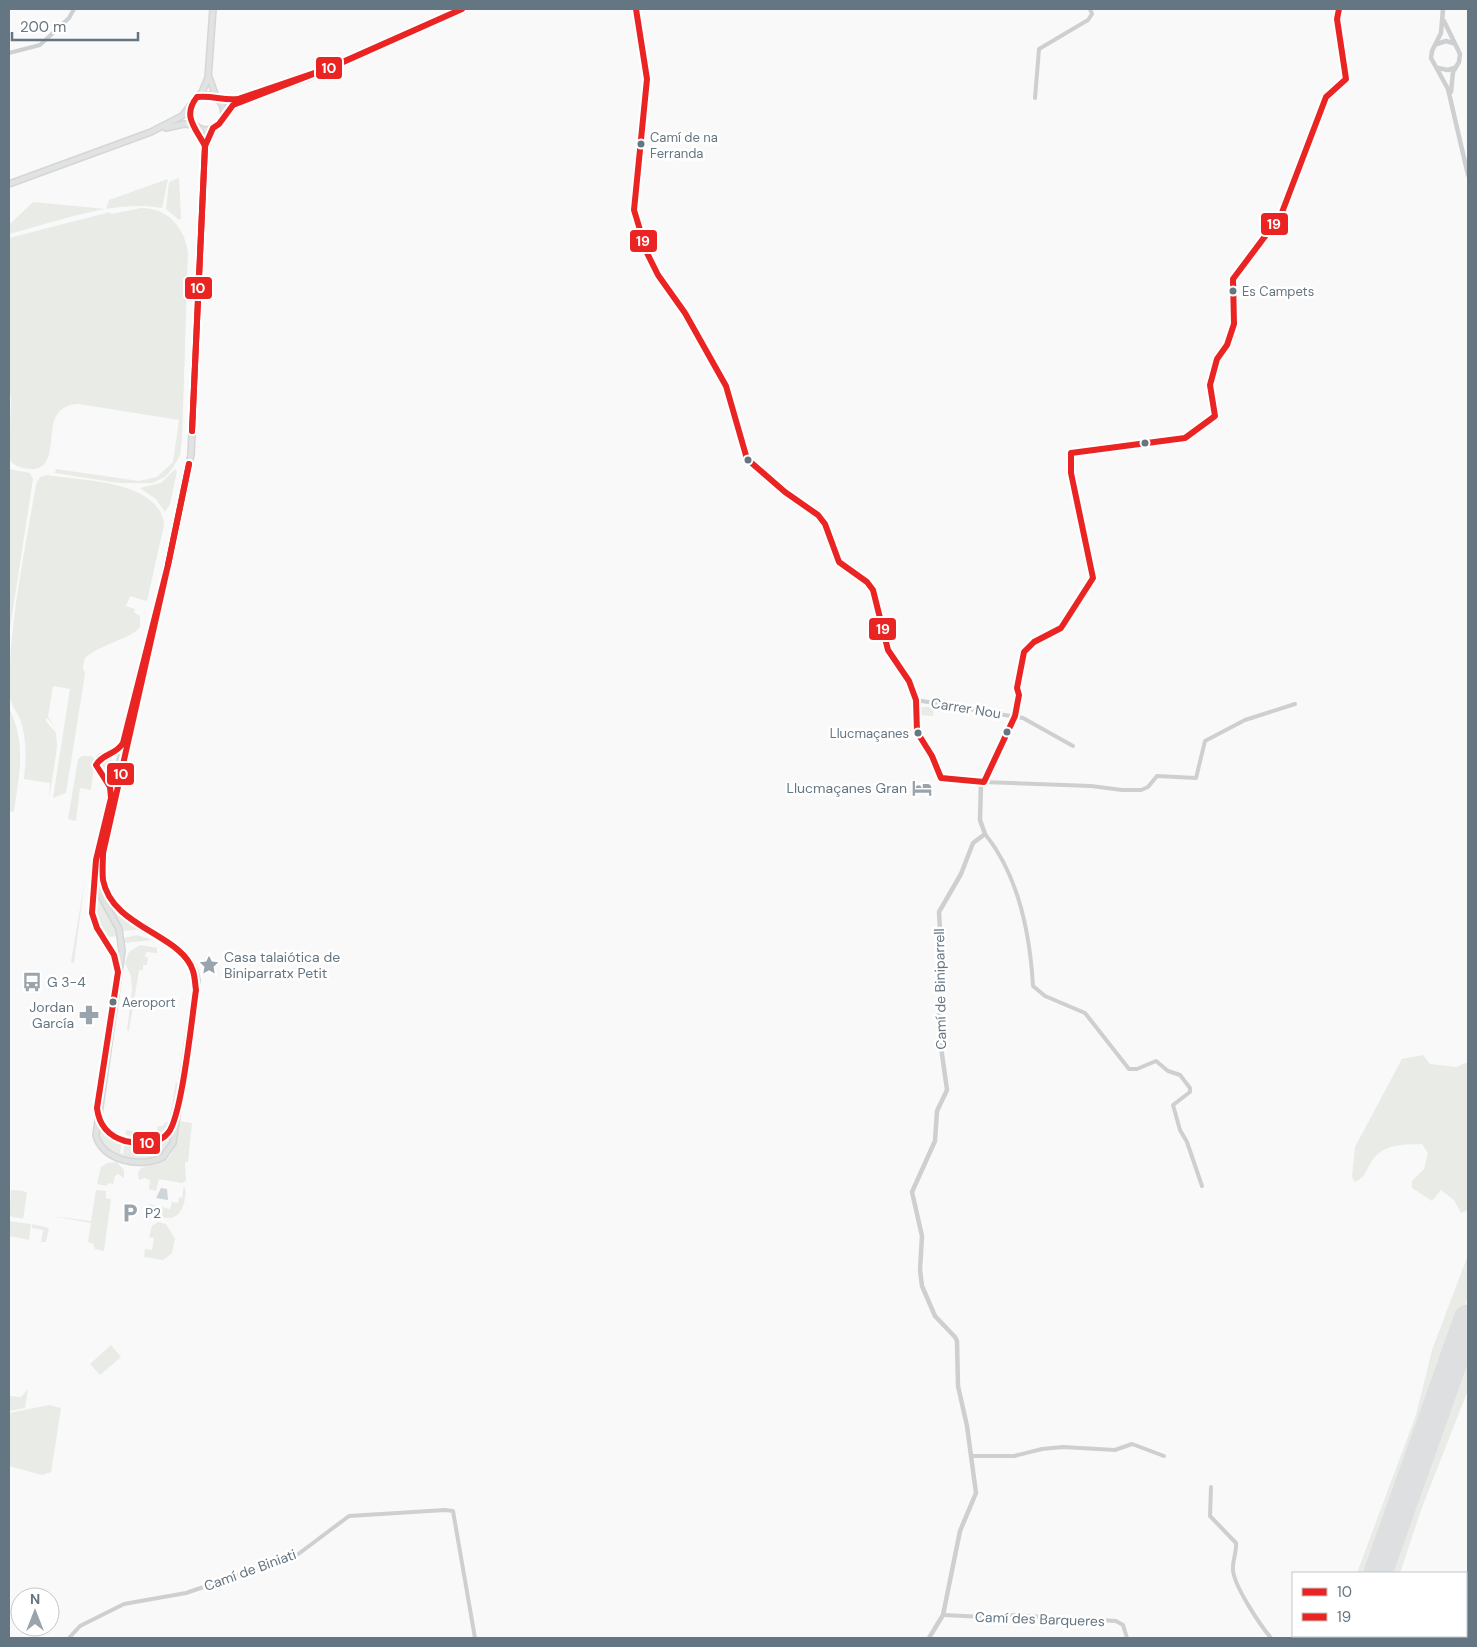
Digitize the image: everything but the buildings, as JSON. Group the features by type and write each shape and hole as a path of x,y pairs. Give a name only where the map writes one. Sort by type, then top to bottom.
{"main road":[{"path":"213,9 209,71 211,89 223,106 224,116"},
{"path":"9,184 151,132 179,124 196,126 206,130 213,128 239,103 320,72 449,11 462,9"},
{"path":"151,132 182,116 204,89 209,71"},
{"path":"198,97 209,95 232,101 320,72"},
{"path":"190,106 190,118 196,126 205,146"},
{"path":"159,604 123,743 118,751 101,757 97,762 97,769 110,786 111,798 98,866 99,887 121,937 122,951 96,1124 98,1143 110,1155 146,1162 158,1160 168,1151 174,1138 197,985 194,968 186,958 117,908 107,893 103,877 102,858 138,706 191,455 205,146 213,128"},
{"path":"112,812 116,772 138,706"},
{"path":"108,754 115,757 118,765"},
{"path":"102,775 110,776 116,772"}],"street":[{"path":"9,53 40,45 69,18 74,9"},
{"path":"636,9 646,79 634,210 647,253 658,275 685,313 726,386 747,459 785,492 818,515 826,524 840,562 869,584 888,650 909,681 916,700 915,723 918,733 932,756 941,778 982,782 1091,786 1140,790 1148,787 1157,776 1196,778 1205,741 1245,720 1295,704"},
{"path":"1035,98 1039,49 1088,20 1092,14 1090,9"},
{"path":"1202,1186 1187,1142 1180,1130 1174,1105 1190,1092 1190,1088 1180,1075 1168,1071 1156,1061 1136,1069 1129,1068 1085,1013 1046,996 1033,986 1030,947 1017,894 997,848 985,834 980,820 982,782 1015,716 1022,658 1026,649 1038,640 1061,628 1086,592 1094,575 1071,473 1071,453 1185,438 1215,416 1210,385 1217,359 1227,345 1234,324 1233,279 1281,215 1326,97 1346,79 1337,19 1339,9"},
{"path":"1443,9 1441,33 1432,51 1431,58 1443,77 1451,98 1468,175"},
{"path":"1443,17 1446,29 1461,57 1455,67 1451,80 1451,98"},
{"path":"1436,45 1446,41 1455,44"},
{"path":"1437,68 1444,70 1455,67"},
{"name":"Carrer Nou","path":"916,700 1023,718 1072,746"},
{"name":"Camí de Biniparrell","path":"929,1638 943,1615 960,1531 975,1498 971,1456 958,1386 957,1341 955,1336 935,1316 922,1286 920,1270 922,1236 912,1198 914,1186 935,1141 937,1111 947,1090 942,1060 939,1015 943,982 939,912 961,874 972,843 985,834"},
{"path":"971,1456 1014,1456 1042,1449 1090,1447 1115,1450 1132,1444 1164,1456"},
{"path":"1211,1487 1210,1516 1236,1543 1233,1567 1235,1578 1257,1622 1271,1638"},
{"name":"Camí de Biniati","path":"69,1638 80,1626 124,1604 186,1593 297,1555 349,1516 445,1510 452,1511 475,1638"},
{"name":"Camí des Barqueres","path":"943,1615 985,1617 1013,1615 1116,1621 1122,1625 1127,1638"}],"shaded area":[{"path":"179,178 181,218 179,220 166,209 169,182"},
{"path":"168,179 162,208 144,206 106,209 109,200"},
{"path":"33,202 106,209 65,218 9,234 9,225"},
{"path":"141,208 159,211 167,215 183,235 188,252 180,455 165,477 152,483 119,483 55,473 56,469 139,481 157,477 173,462 179,420 76,404 63,408 56,416 53,423 48,458 44,464 38,468 29,469 18,466 9,459 11,399 9,387 9,238 110,212 111,214"},
{"path":"9,469 30,473 33,479 9,635"},
{"path":"175,469 177,471 170,504 165,512 156,499 140,488 161,483"},
{"path":"47,475 117,485 134,491 149,499 159,510 164,525 147,601 130,596 126,606 135,609 134,612 140,616 140,627 130,635 91,653 85,658 83,667 85,674 66,793 53,798 70,689 53,686 48,717 55,727 47,718 45,720 56,733 57,747 49,800 50,783 24,779 24,734 20,719 9,696 15,613 36,484 40,477"},
{"path":"919,707 934,707 933,716 919,715"},
{"path":"9,708 15,721 20,747 14,812 9,811"},
{"path":"82,756 91,756 95,759 91,790 80,788 76,821 68,819 78,759"},
{"path":"104,758 110,758 114,765 110,772 104,772 100,768 100,762"},
{"path":"85,879 74,963 71,962"},
{"path":"96,882 97,890 119,936 109,937 98,918 94,904"},
{"path":"109,902 124,918 145,932 136,930 122,931 107,903"},
{"path":"137,935 153,940 124,943 124,938"},
{"path":"140,945 157,948 157,953 146,952 145,957 148,957 147,965 143,965 143,970 139,970 129,1031 127,1031 132,990 131,976 125,963 129,952"},
{"path":"1423,1055 1430,1064 1456,1067 1468,1062 1468,1210 1461,1213 1454,1200 1441,1190 1432,1201 1412,1188 1412,1181 1424,1169 1428,1153 1422,1144 1399,1145 1386,1149 1375,1157 1361,1178 1355,1182 1352,1177 1355,1147 1402,1059"},
{"path":"176,1082 178,1085 174,1110 171,1120 167,1128 161,1134 153,1137 126,1135 126,1130 157,1135 158,1126 163,1126 165,1122 169,1123"},
{"path":"179,1121 192,1123 188,1162 185,1162 186,1181 182,1183 159,1179 156,1191 149,1189 150,1180 145,1178 139,1180 138,1172 144,1167 163,1162 168,1158 174,1147"},
{"path":"100,1126 107,1136 116,1141 116,1144 122,1142 120,1153 123,1154 125,1142 148,1144 170,1137 171,1139 166,1150 156,1157 144,1159 128,1158 114,1153 104,1145 101,1139"},
{"path":"117,1162 124,1170 124,1178 118,1174 115,1176 113,1184 108,1183 107,1186 97,1184 101,1167 107,1163"},
{"path":"184,1186 185,1198 178,1214 174,1217 165,1218 153,1213 154,1208 149,1206 149,1204 170,1209 172,1202 178,1203 179,1197 182,1198"},
{"path":"161,1188 167,1189 168,1200 156,1198"},
{"path":"11,1190 27,1193 23,1219 9,1216"},
{"path":"96,1190 106,1191 106,1198 111,1199 104,1251 95,1249 93,1244 88,1242 91,1223 51,1216 91,1221"},
{"path":"9,1221 31,1224 29,1240 9,1236"},
{"path":"158,1222 166,1224 175,1239 172,1253 163,1260 144,1257 145,1249 152,1250 154,1238 149,1237 152,1226"},
{"path":"32,1224 49,1228 46,1242 41,1242 43,1230 32,1228"},
{"path":"1468,1255 1468,1297 1370,1572 1357,1572 1416,1415 1432,1350"},
{"path":"1468,1342 1468,1390 1421,1510 1400,1572 1387,1572"},
{"path":"111,1345 121,1357 100,1375 90,1364"},
{"path":"28,1389 25,1408 9,1411 9,1396 21,1397"},
{"path":"49,1405 61,1408 51,1472 42,1475 9,1466 9,1413"}],"runway":[{"path":"1378,1572 1468,1319"}],"transit line":[{"name":"10","path":"462,9 332,67 329,68 462,9"},
{"name":"19","path":"636,9 647,79 634,210 647,253 658,275 685,313 726,386 747,459 785,492 818,515 825,524 839,562 867,582 873,590 888,650 909,681 916,700 917,732 932,756 941,778 984,782 1015,716 1019,695 1017,688 1024,652 1034,642 1061,628 1093,578 1071,473 1071,453 1185,438 1215,416 1210,385 1217,359 1227,345 1234,324 1233,279 1281,215 1326,97 1346,79 1337,19 1339,9"},
{"name":"10","path":"205,146 190,116 197,97 238,99 329,68"},
{"name":"10","path":"205,146 213,128 219,124 233,105 329,68"},
{"name":"10","path":"192,431 205,146"},
{"name":"10","path":"192,431 205,146"},
{"name":"10","path":"168,565 189,464"},
{"name":"10","path":"168,565 189,464"},
{"name":"10","path":"168,565 103,853 103,880 109,896 119,909 176,948 186,958 193,971 196,990 182,1088 173,1123 168,1133 159,1140 148,1143 136,1143 119,1139 109,1133 102,1125 97,1108 118,972 114,955 97,928 92,913 96,860 111,798 110,787 96,765 102,758 117,750 123,743 168,565"}],"place":[{"name":"Camí de na Ferranda","path":"641,144"},
{"name":"Es Campets","path":"1233,291"},
{"name":"Llucmaçanes","path":"918,733"},
{"name":"Llucmaçanes Gran","path":"922,788"},
{"name":"Casa talaiótica de Biniparratx Petit","path":"209,965"},
{"name":"G 3-4","path":"32,982"},
{"name":"Aeroport","path":"113,1002"},
{"name":"Jordan García","path":"89,1015"},
{"name":"P2","path":"130,1213"}]}
